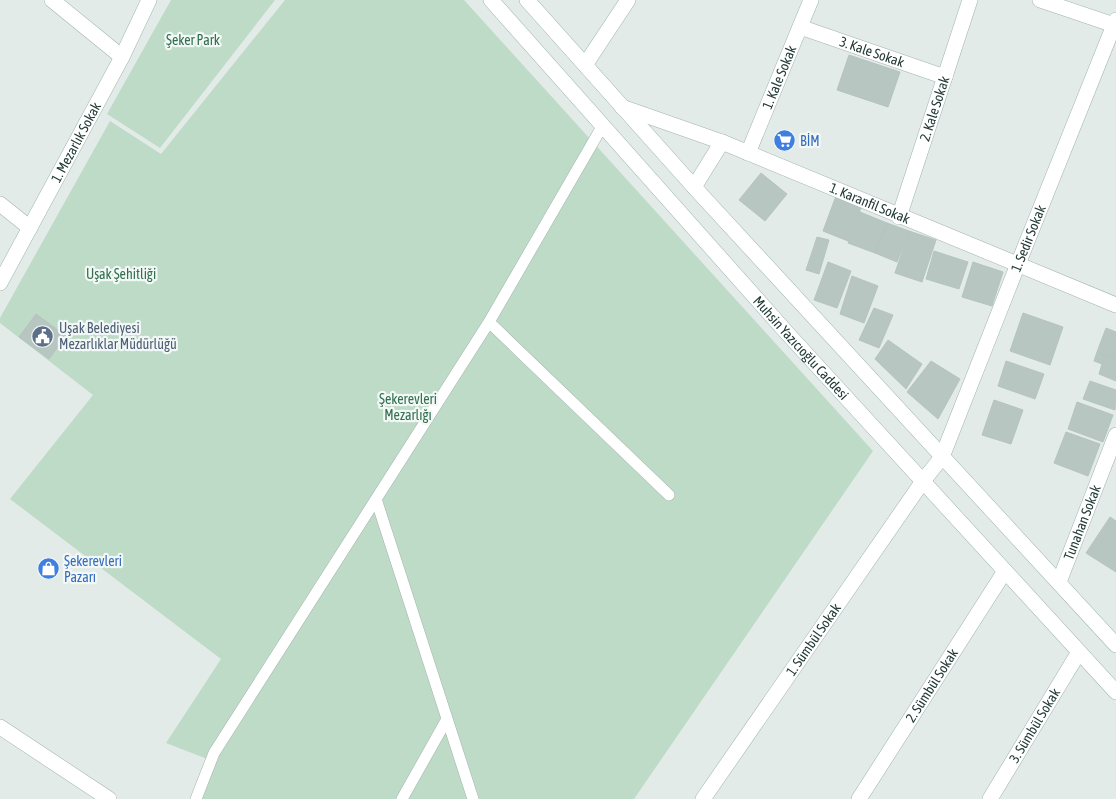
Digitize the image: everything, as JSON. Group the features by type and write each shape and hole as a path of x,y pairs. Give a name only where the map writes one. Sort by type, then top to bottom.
{"street":[{"path":"52,0 122,56"},
{"name":"1. Mezarlık Sokak","path":"1,277 30,228 122,56 149,0"},
{"name":"Muhsin Yazıcıoğlu Caddesi","path":"491,0 780,325 1116,692"},
{"path":"527,0 694,187 1116,645"},
{"path":"585,64 628,0"},
{"name":"1. Kale Sokak","path":"748,154 811,0"},
{"name":"2. Kale Sokak","path":"900,217 970,0"},
{"path":"1040,0 1115,23"},
{"name":"1. Sedir Sokak","path":"923,481 942,457 1115,23"},
{"name":"3. Kale Sokak","path":"800,27 945,77"},
{"path":"603,125 622,107"},
{"name":"1. Karanfil Sokak","path":"622,107 722,142 1116,305"},
{"path":"694,187 722,142"},
{"path":"0,204 30,228"},
{"name":"Tunahan Sokak","path":"1059,582 1110,467 1116,435"},
{"name":"1. Sümbül Sokak","path":"703,799 923,481"},
{"name":"2. Sümbül Sokak","path":"859,799 1005,571"},
{"name":"3. Sümbül Sokak","path":"990,799 1079,652"},
{"path":"0,727 108,799"}],"lane":[{"path":"196,799 214,753 489,322 603,125"},
{"path":"489,322 669,495"},
{"path":"376,499 473,799"},
{"path":"402,799 447,718"}],"green space":[{"name":"Şeker Park","path":"171,0 275,0 160,148 107,114"},
{"name":"Şekerevleri Mezarlığı","path":"285,0 464,0 873,451 634,799 191,799 210,760 166,743 221,659 10,499 93,395 0,323 0,318 110,121 161,154"}],"building":[{"path":"849,55 900,72 888,107 837,90"},
{"path":"761,173 787,194 765,221 739,200"},
{"path":"836,196 862,205 848,241 823,231"},
{"path":"860,212 887,223 875,253 848,243"},
{"path":"887,223 909,231 897,262 875,253"},
{"path":"909,231 936,240 922,282 895,273"},
{"path":"817,237 829,240 819,274 806,270"},
{"path":"934,251 968,262 959,289 926,279"},
{"path":"828,262 851,271 837,308 814,300"},
{"path":"973,262 1003,272 992,306 962,297"},
{"path":"852,276 878,286 864,323 840,314"},
{"path":"874,308 893,315 879,348 859,340"},
{"path":"1023,313 1063,327 1050,365 1010,351"},
{"name":"Uşak Belediyesi Mezarlıklar Müdürlüğü","path":"36,314 66,336 49,359 19,337"},
{"path":"1106,328 1116,332 1116,360 1097,352"},
{"path":"888,340 922,364 906,389 875,359"},
{"path":"1097,352 1116,360 1116,381 1099,374 1102,364 1094,361"},
{"path":"931,361 960,379 938,419 907,392"},
{"path":"1006,361 1044,374 1035,399 998,386"},
{"path":"1090,381 1116,390 1115,410 1083,399"},
{"path":"994,400 1023,410 1011,444 982,435"},
{"path":"1077,402 1113,415 1103,442 1068,429"},
{"path":"1066,432 1100,444 1088,476 1054,463"},
{"path":"1110,517 1116,521 1116,572 1086,553"}],"place":[{"name":"BİM","path":"784,141"},
{"name":"Uşak Belediyesi Mezarlıklar Müdürlüğü","path":"43,336"},
{"name":"Şekerevleri Pazarı","path":"48,569"}],"park label":[{"name":"Uşak Şehitliği","path":"121,274"}]}
